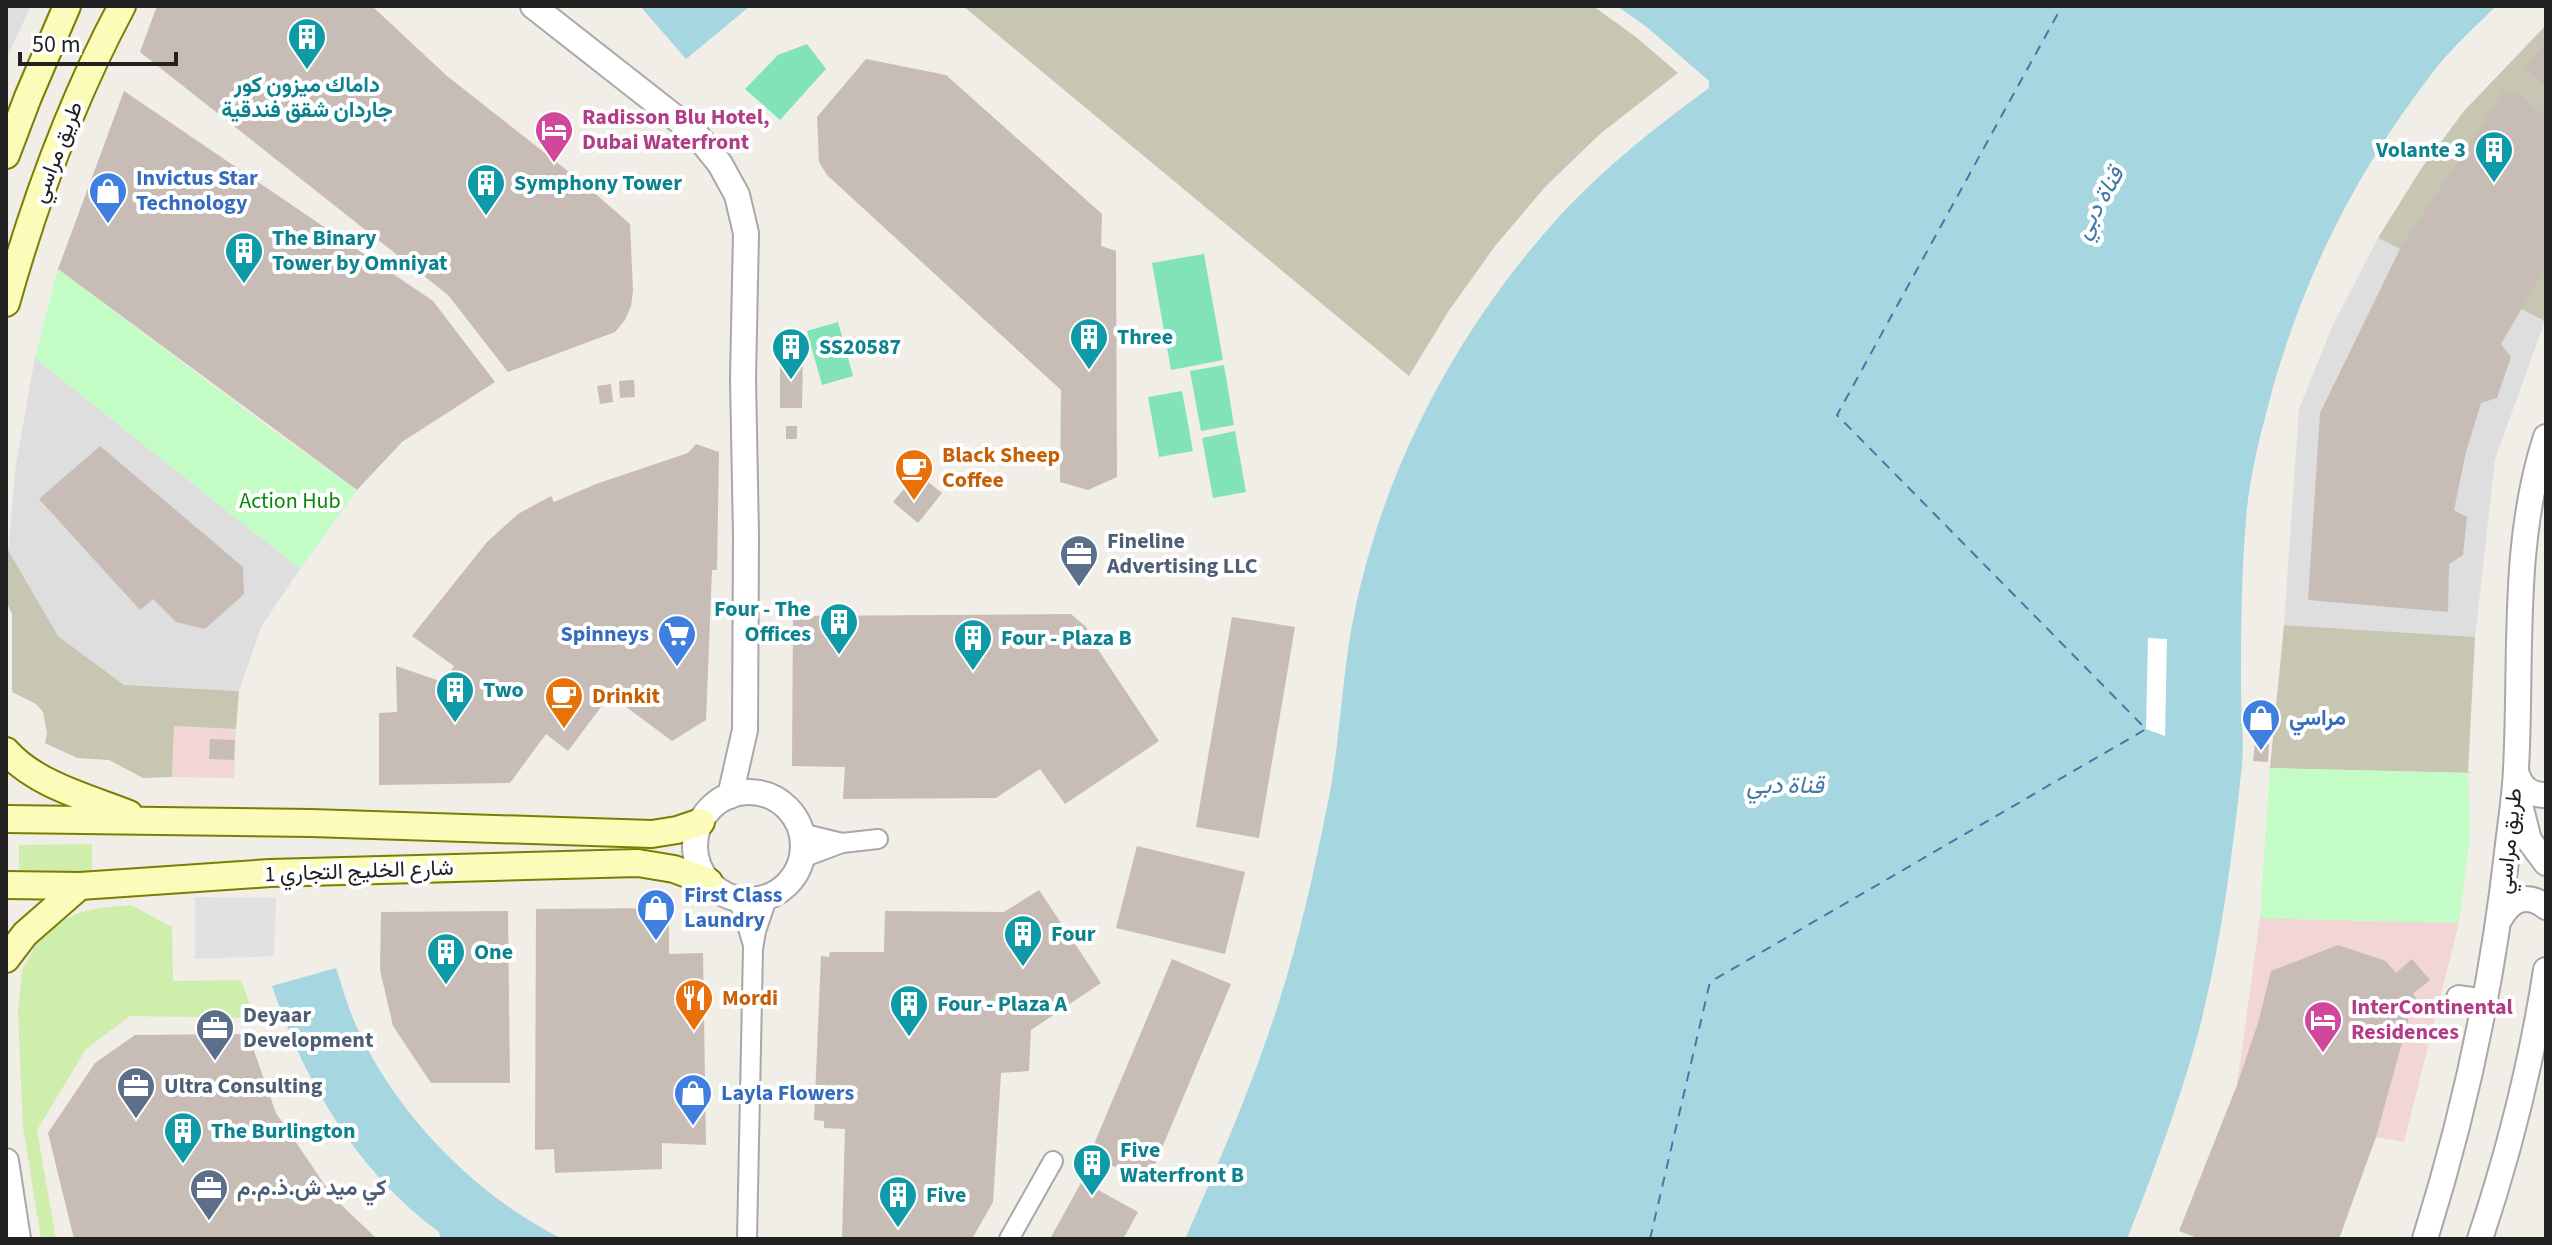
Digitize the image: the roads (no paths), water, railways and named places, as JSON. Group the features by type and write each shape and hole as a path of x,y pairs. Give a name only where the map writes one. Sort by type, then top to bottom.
{"main road":[{"path":"6,155 67,6"},
{"name":"طريق مراسي","path":"6,303 59,141 122,6"},
{"path":"6,751 15,761 46,780 144,820"},
{"name":"شارع الخليج التجاري 1","path":"6,819 311,823 652,834 701,822"},
{"name":"شارع الخليج التجاري 1","path":"6,885 80,886 270,873 638,863 674,869 709,882"},
{"path":"6,959 25,934 80,886"}],"street":[{"path":"533,6 695,133 720,164 737,195 746,233 747,256 743,366 745,730 763,794"},
{"name":"طريق مراسي","path":"2425,1239 2458,1130 2501,917 2516,771 2525,526 2546,437"},
{"path":"730,796 745,730"},
{"path":"2516,771 2519,782 2526,790 2546,795"},
{"path":"2516,771 2519,803 2537,835 2546,863"},
{"path":"763,794 780,801 789,810 801,833 802,858 790,882 768,896 736,898 719,891 702,872 695,847 701,822 718,802 730,796 763,794"},
{"path":"801,833 842,843"},
{"path":"2505,872 2537,835"},
{"path":"802,858 842,843 878,839"},
{"path":"747,1239 753,949 768,896"},
{"path":"736,898 747,923 753,949"},
{"path":"2501,917 2516,900 2538,900 2546,907"},
{"path":"2480,1239 2542,1020 2546,970"},
{"path":"2459,998 2486,1002"},
{"path":"6,1161 18,1239"},
{"path":"1009,1239 1053,1161"}],"water":[{"path":"640,6 750,6 686,59"},
{"name":"قناة دبي","path":"1617,6 2496,6 2436,68 2408,105 2359,182 2301,303 2272,391 2248,504 2242,606 2242,765 2218,941 2188,1070 2127,1239 1185,1239 1247,1092 1293,955 1331,786 1356,605 1385,505 1404,456 1452,362 1510,275 1543,235 1581,194 1622,157 1709,88 1709,81 1648,28"},
{"path":"336,968 359,1032 376,1064 419,1124 472,1178 531,1222 563,1239 441,1239 439,1232 383,1182 359,1153 317,1090 272,986"}],"place":[{"name":"داماك ميزون كور جاردان شقق فندقية","path":"307,71"},
{"name":"Radisson Blu Hotel, Dubai Waterfront","path":"554,164"},
{"name":"Volante 3","path":"2494,184"},
{"name":"Symphony Tower","path":"486,217"},
{"name":"Invictus Star Technology","path":"108,225"},
{"name":"The Binary Tower by Omniyat","path":"244,285"},
{"name":"Three","path":"1089,371"},
{"name":"SS20587","path":"791,381"},
{"name":"Black Sheep Coffee","path":"914,502"},
{"name":"Fineline Advertising LLC","path":"1079,588"},
{"name":"Four - The Offices","path":"839,656"},
{"name":"Spinneys","path":"677,668"},
{"name":"Four - Plaza B","path":"973,672"},
{"name":"Two","path":"455,724"},
{"name":"Drinkit","path":"564,730"},
{"name":"مراسي","path":"2261,752"},
{"name":"First Class Laundry","path":"656,942"},
{"name":"Four","path":"1023,968"},
{"name":"One","path":"446,986"},
{"name":"Mordi","path":"694,1032"},
{"name":"Four - Plaza A","path":"909,1038"},
{"name":"InterContinental Residences","path":"2323,1054"},
{"name":"Deyaar Development","path":"215,1062"},
{"name":"Ultra Consulting","path":"136,1120"},
{"name":"Layla Flowers","path":"693,1127"},
{"name":"The Burlington","path":"183,1165"},
{"name":"Five Waterfront B","path":"1092,1197"},
{"name":"كي ميد ش.ذ.م.م","path":"209,1222"},
{"name":"Five","path":"898,1229"}],"park label":[{"name":"Action Hub","path":"290,501"}]}
